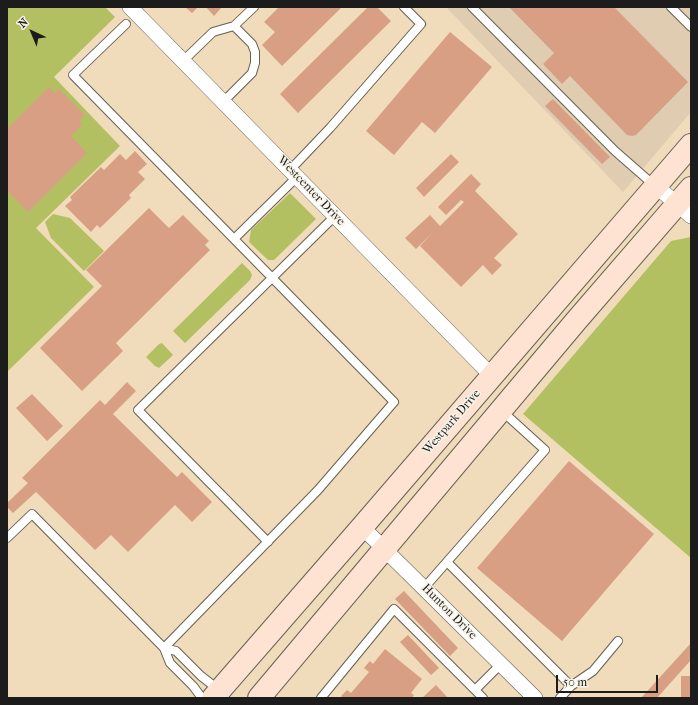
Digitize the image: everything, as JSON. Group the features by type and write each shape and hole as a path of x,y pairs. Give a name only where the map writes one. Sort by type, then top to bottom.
{"main road":[{"name":"Westpark Drive","path":"211,695 362,527 691,145"},
{"path":"259,698 546,356 686,203"},
{"path":"483,431 482,412 494,392 492,376 523,366 546,356"}],"street":[{"name":"Westcenter Drive","path":"133,8 293,174 492,376"},
{"path":"656,186 686,203"},
{"name":"Hunton Drive","path":"362,527 535,698"}],"lane":[{"path":"183,61 213,32 234,26 254,7"},
{"path":"234,239 293,174 330,128 421,24 404,7"},
{"path":"472,7 615,151 656,186"},
{"path":"671,7 691,27"},
{"path":"126,24 73,75 394,402 318,490 164,648"},
{"path":"223,102 252,73 255,63 255,52 252,44 234,26"},
{"path":"268,542 138,410 335,216"},
{"path":"424,588 545,450 501,410"},
{"path":"7,538 32,514 164,648 170,663 192,685 211,695"},
{"path":"447,562 571,686"},
{"path":"321,698 394,610 483,698"},
{"path":"560,698 571,686 592,670 618,641"},
{"path":"164,648 176,651 201,676 211,695"},
{"path":"475,690 501,664"}],"shaded area":[{"path":"446,7 691,7 691,112 623,192"}],"green space":[{"path":"7,7 105,7 115,17 54,77 120,146 36,228 94,287 7,372"},
{"path":"290,193 316,219 274,260 268,260 249,242 251,230"},
{"path":"53,214 70,218 104,251 84,271 51,238 45,222"},
{"path":"691,237 691,558 523,414 671,241"},
{"path":"242,263 252,275 250,280 185,343 173,331"},
{"path":"162,343 173,355 159,368 146,357 159,344"}],"building":[{"path":"185,7 198,7 192,13"},
{"path":"206,7 222,7 214,16"},
{"path":"279,7 342,7 282,66 262,45 275,32 264,22"},
{"path":"368,7 377,7 391,21 298,113 280,94"},
{"path":"509,7 614,7 688,82 636,135 627,135 570,76 562,84 543,64 554,53"},
{"path":"450,32 492,67 435,133 422,122 394,155 366,131"},
{"path":"49,87 55,93 59,89 85,115 79,121 82,125 71,136 87,153 28,212 7,190 7,129"},
{"path":"553,99 610,157 602,164 545,106"},
{"path":"135,151 147,164 138,172 145,179 129,195 131,198 100,228 97,225 91,232 65,206 72,200 70,197 101,167 104,170 120,154 126,160"},
{"path":"451,154 459,162 424,197 416,188"},
{"path":"471,174 481,184 475,191 518,234 494,258 502,265 492,275 483,265 461,287 420,246 433,232 416,249 405,238 430,215 440,226 464,202 461,200 446,215 438,207"},
{"path":"149,208 169,228 183,215 209,241 205,245 210,250 116,343 123,351 82,391 40,348 102,286 86,270"},
{"path":"127,382 136,391 113,414 177,477 182,472 212,502 192,522 175,505 128,552 111,535 95,550 36,492 13,513 7,507 7,503 28,483 22,478 100,400 105,405"},
{"path":"32,394 63,426 47,441 16,408"},
{"path":"569,461 654,534 562,641 477,568"},
{"path":"404,591 458,648 450,656 395,599"},
{"path":"408,635 439,668 431,675 400,642"},
{"path":"691,643 691,660 657,698 641,698"},
{"path":"385,649 422,679 411,693 414,695 412,698 343,698 341,696 347,690 351,693 369,672 364,668 370,661 373,664"},
{"path":"681,676 691,676 691,698 681,698"},
{"path":"436,685 448,698 422,698"}]}
